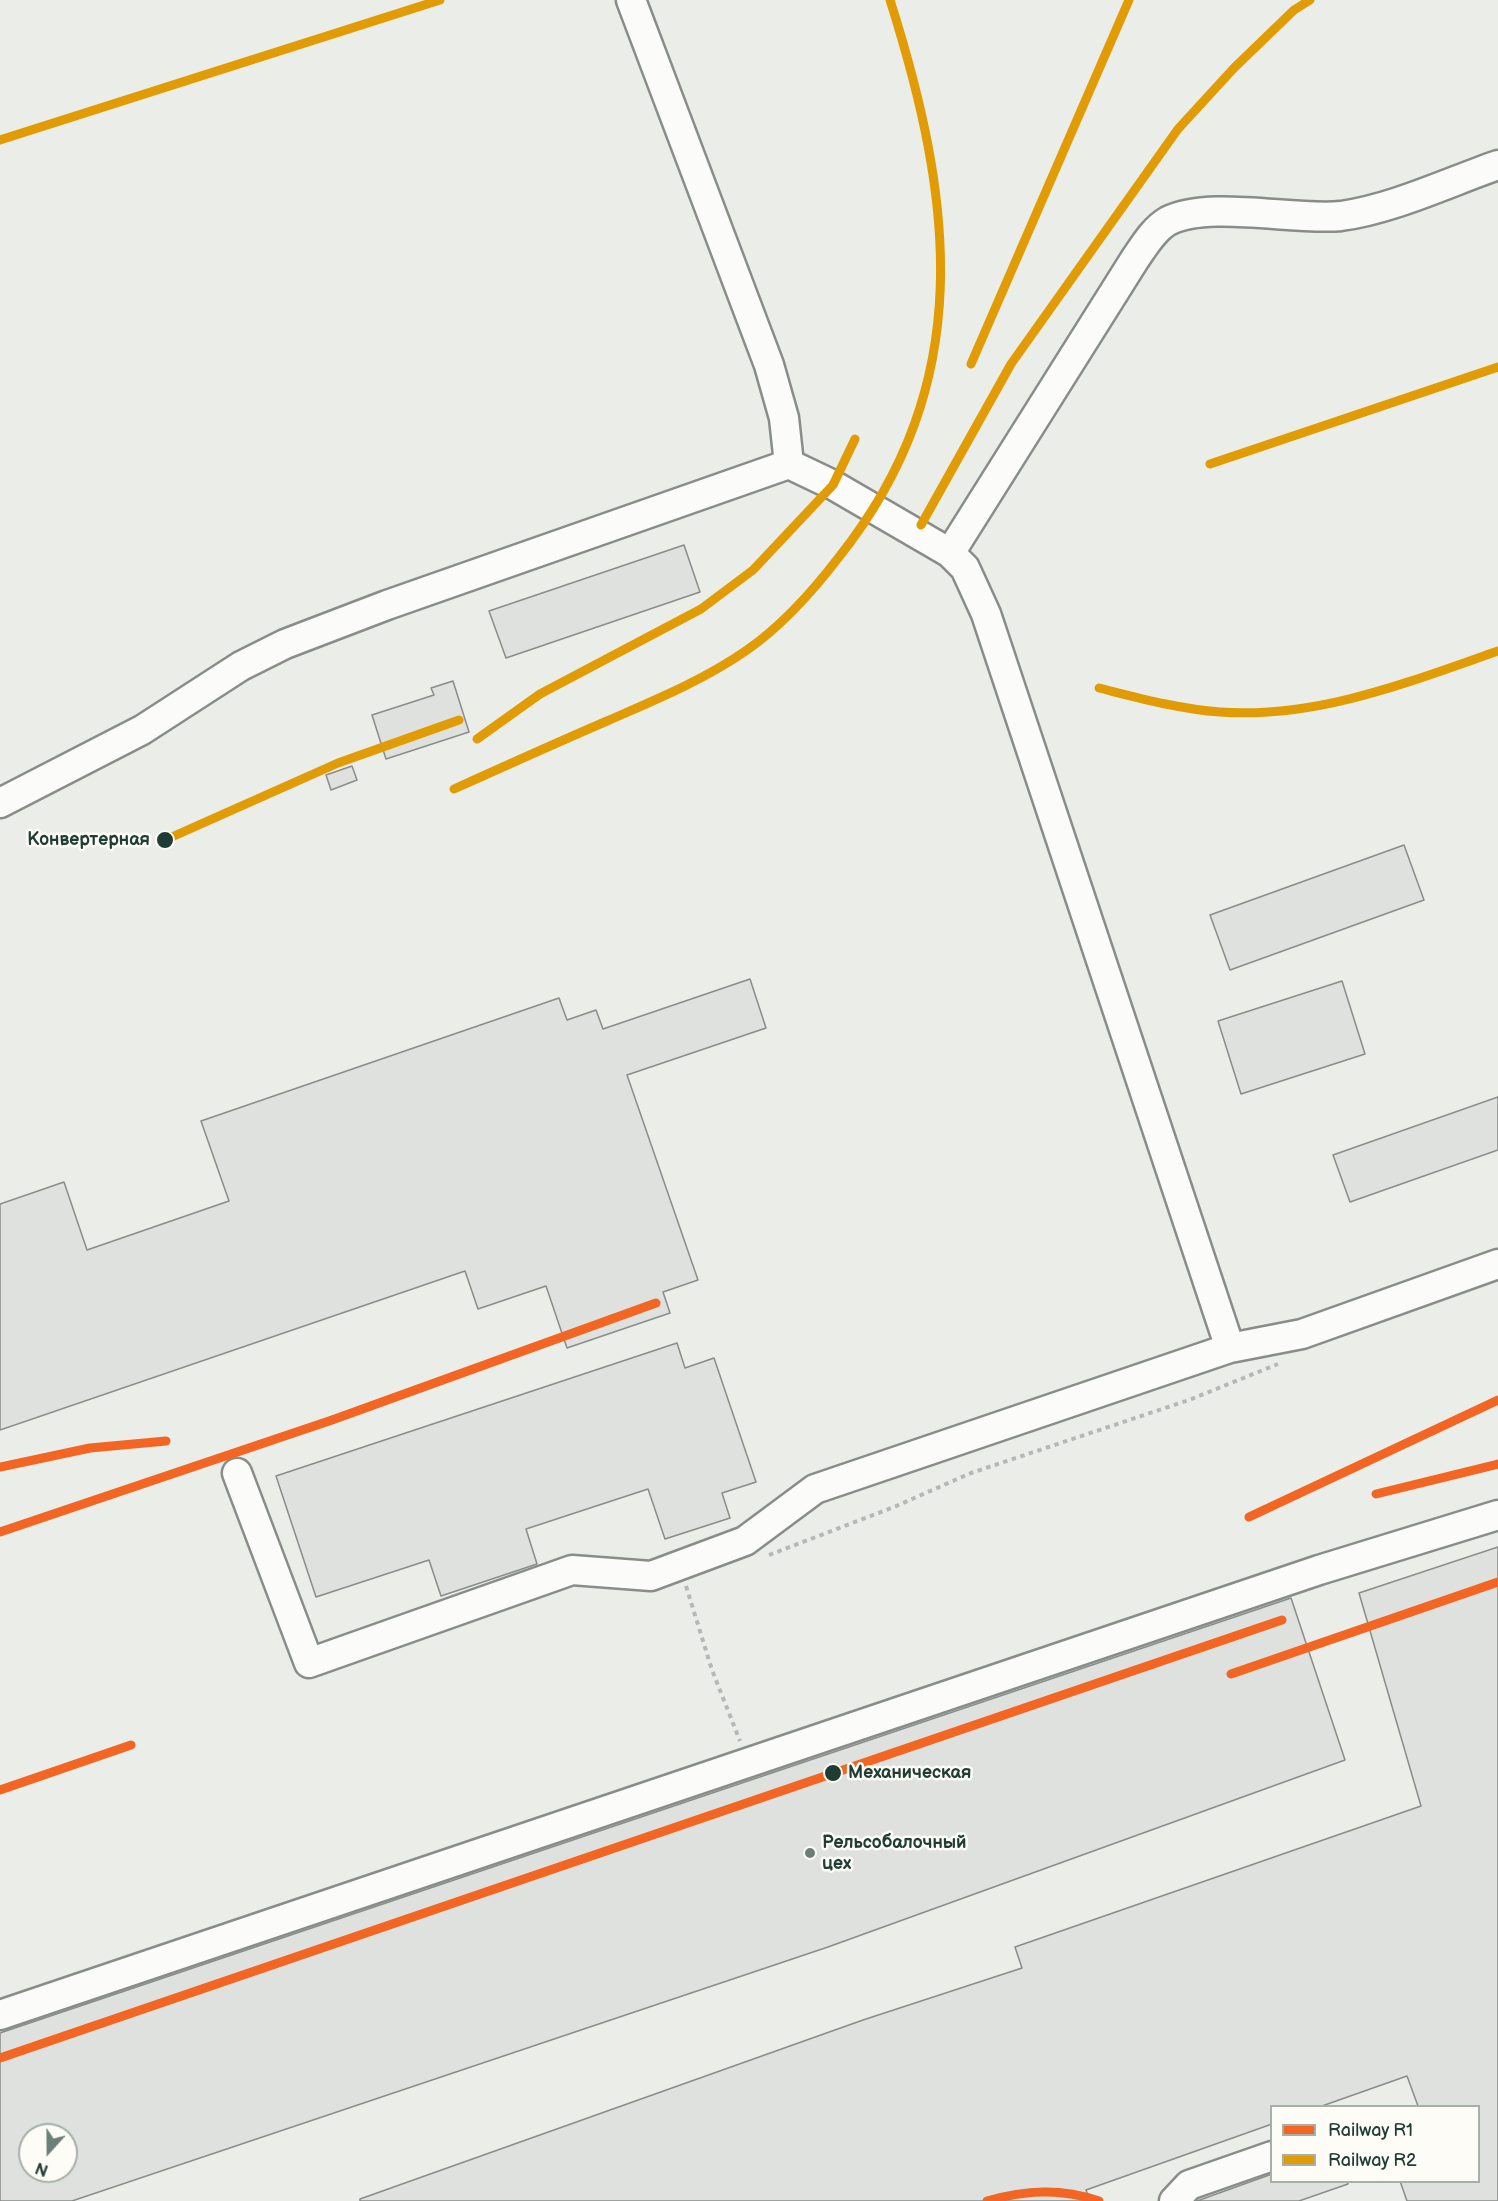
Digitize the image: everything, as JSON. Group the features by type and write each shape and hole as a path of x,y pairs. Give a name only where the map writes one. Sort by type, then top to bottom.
{"lane":[{"path":"631,0 769,365 784,418 789,464"},
{"path":"951,554 1135,259 1153,235 1168,221 1214,213 1340,216 1370,210 1498,165"},
{"path":"0,803 142,730 241,666 285,644 387,605 789,464 833,485 951,554 965,567 986,614 1230,1348"},
{"path":"237,1473 309,1663 572,1570 651,1576 746,1541 815,1489 1230,1348 1302,1334 1498,1264"},
{"path":"0,2015 746,1761 1319,1570 1498,1515"},
{"path":"1174,2201 1189,2186 1270,2157"}],"path":[{"path":"760,1558 894,1506 971,1473 1189,1401 1280,1364"},
{"path":"697,1582 686,1586 712,1670 746,1761"}],"shaded area":[{"path":"0,0 1498,0 1498,2201 0,2201"}],"building":[{"path":"684,545 700,592 506,658 489,611"},
{"path":"453,681 469,732 386,759 372,715 434,695 431,688"},
{"path":"352,766 357,780 331,790 326,775"},
{"path":"1404,845 1424,900 1230,970 1210,915"},
{"path":"750,979 766,1028 627,1075 698,1280 663,1292 670,1313 567,1348 546,1286 478,1309 465,1271 0,1430 0,1204 64,1182 87,1250 229,1201 201,1121 559,998 567,1020 596,1010 603,1029"},
{"path":"1342,981 1365,1054 1241,1094 1218,1021"},
{"path":"1498,1097 1498,1150 1350,1202 1333,1155"},
{"path":"677,1343 685,1368 714,1358 756,1482 722,1493 730,1518 665,1539 648,1489 526,1529 537,1564 441,1596 429,1560 316,1597 276,1476"},
{"path":"1498,1547 1498,2201 1407,2201 1401,2183 1480,2183 1480,2105 1418,2105 1407,2076 1325,2105 1270,2105 1270,2125 1086,2190 1090,2201 360,2201 360,2199 863,2020 1022,1968 1015,1947 1421,1806 1359,1593"},
{"name":"Рельсобалочный цех","path":"1291,1598 1345,1760 828,1947 72,2201 0,2201 0,2033"},
{"path":"1270,2175 1270,2183 1348,2184 1299,2201 1197,2201"}],"rail line":[{"name":"R2","path":"0,140 440,0"},
{"name":"R2","path":"454,789 679,689 747,650 785,619 819,582 884,491 914,424 933,356 940,288 938,218 928,146 912,74 890,0"},
{"name":"R2","path":"971,364 1129,0"},
{"name":"R2","path":"921,525 1011,364 1178,129 1234,68 1294,10 1310,0"},
{"name":"R2","path":"1210,464 1498,367"},
{"name":"R2","path":"477,739 540,694 701,609 753,570 833,485 855,439"},
{"name":"R2","path":"1099,688 1159,703 1205,711 1256,713 1291,710 1362,696 1498,651"},
{"name":"R2","path":"165,840 338,763 459,720"},
{"name":"R1","path":"0,1532 332,1420 656,1303"},
{"name":"R1","path":"1249,1517 1498,1400"},
{"name":"R1","path":"0,1467 90,1448 166,1441"},
{"name":"R1","path":"1376,1494 1498,1464"},
{"name":"R1","path":"1231,1674 1498,1582"},
{"name":"R1","path":"0,2058 1282,1620"},
{"name":"R1","path":"0,1790 131,1745"},
{"name":"R1","path":"987,2201 1043,2192 1071,2194 1099,2201"}],"place":[{"name":"Конвертерная","path":"165,840"},
{"name":"Механическая","path":"833,1773"},
{"name":"Рельсобалочный цех","path":"810,1853"}]}
